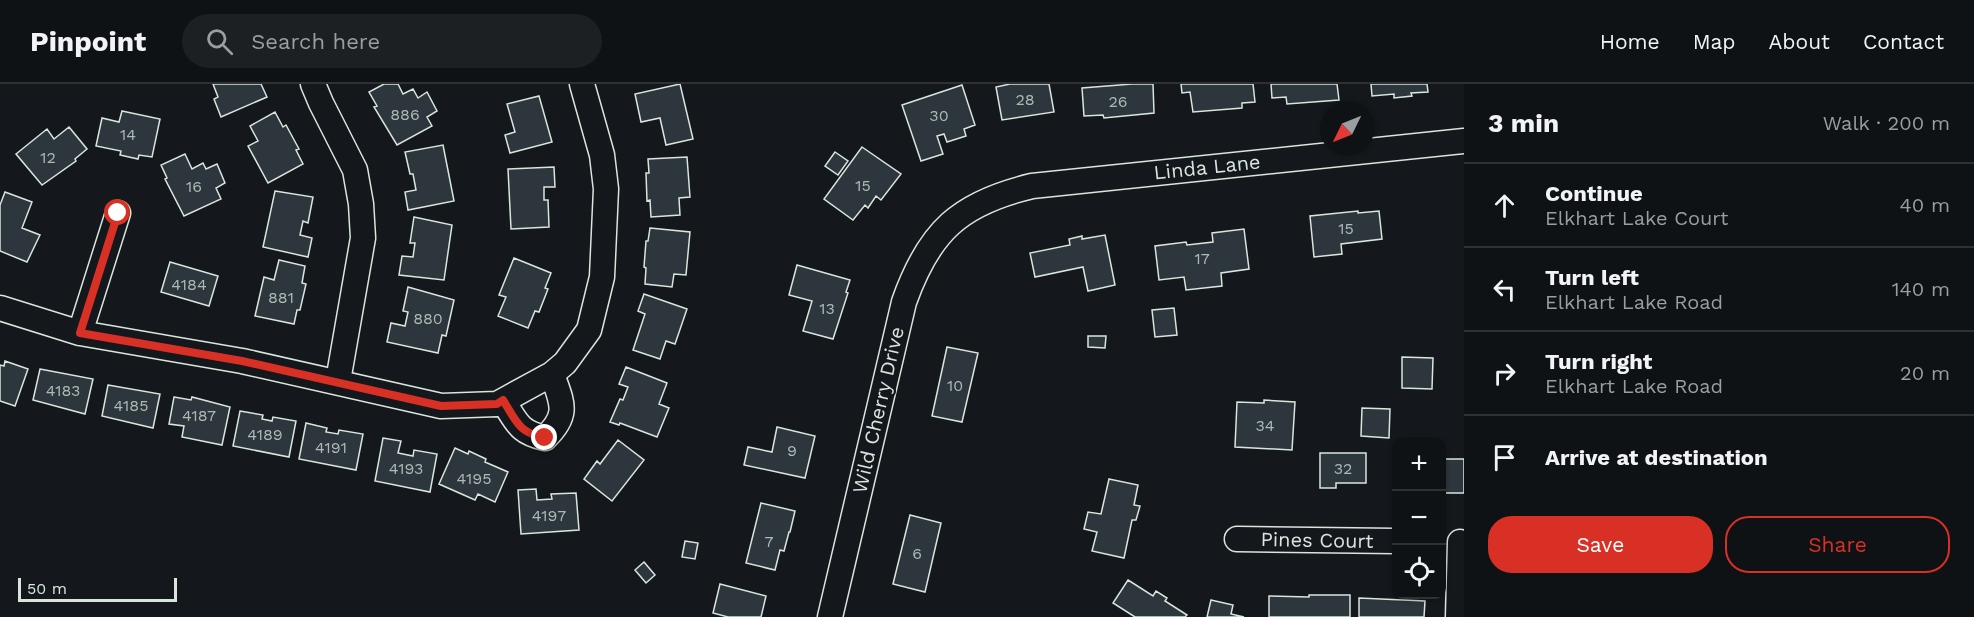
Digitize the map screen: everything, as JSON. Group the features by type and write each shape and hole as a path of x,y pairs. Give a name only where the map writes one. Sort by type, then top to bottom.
{"street":[{"path":"313,84 355,170 362,204 363,238 338,381"},
{"path":"0,308 80,333 242,361 441,406 497,404 552,374 565,363 589,330 602,277 606,189 602,155 582,84"},
{"name":"Linda Lane","path":"957,217 976,204 1005,192 1032,186 1464,141"},
{"path":"80,333 118,213"},
{"name":"Wild Cherry Drive","path":"830,617 904,302 914,274 935,240 957,217"},
{"path":"503,400 519,426 528,434 545,438 557,426 563,406 552,374"},
{"name":"Pines Court","path":"1237,539 1392,541"},
{"path":"1455,542 1458,617"}],"building":[{"path":"213,84 261,84 267,97 221,117 214,99 218,97"},
{"path":"384,84 398,84 403,94 413,89 418,98 427,92 437,111 427,117 432,126 397,145 374,107 377,106 369,92"},
{"path":"680,84 693,139 666,145 660,118 641,122 635,94"},
{"path":"1010,84 1049,84 1054,112 1002,120 996,87"},
{"path":"1153,84 1154,113 1104,118 1103,115 1084,116 1082,88"},
{"path":"1181,84 1253,84 1255,102 1242,103 1242,108 1193,112 1190,92 1182,93"},
{"path":"1271,84 1337,84 1339,100 1287,104 1286,97 1272,98"},
{"path":"1371,84 1427,84 1428,92 1411,93 1412,96 1394,98 1394,94 1372,96"},
{"path":"962,85 975,125 964,129 966,136 947,142 944,134 937,136 943,154 921,161 902,105"},
{"path":"539,96 552,142 510,153 505,135 515,132 507,104"},
{"path":"122,111 160,119 152,157 139,155 138,159 120,155 121,151 96,146 102,118 119,122"},
{"path":"275,112 283,127 286,125 299,149 296,150 303,164 268,183 248,146 258,141 250,126"},
{"path":"69,127 87,149 75,159 76,161 42,185 16,154 47,129 54,139"},
{"path":"443,145 454,201 408,210 405,192 416,190 405,152"},
{"path":"862,147 901,174 881,200 876,196 868,208 865,205 853,220 824,199"},
{"path":"835,152 848,161 838,175 825,166"},
{"path":"185,154 192,169 203,163 206,169 217,164 225,183 216,188 221,199 184,216 165,179 167,178 161,165"},
{"path":"687,157 690,197 679,198 680,215 651,217 650,200 647,201 648,159"},
{"path":"554,167 555,187 544,187 544,200 548,200 549,227 511,229 508,169"},
{"path":"275,191 313,197 308,223 303,221 300,235 312,238 308,257 263,247"},
{"path":"5,192 32,202 22,228 40,235 27,262 0,251 0,205"},
{"path":"1358,211 1358,213 1379,211 1382,239 1341,244 1342,254 1314,257 1310,216"},
{"path":"414,217 452,225 444,280 399,275 402,256 413,257 415,243 410,243"},
{"path":"650,228 690,232 686,275 674,274 672,287 645,284 646,241 648,241"},
{"path":"1244,229 1249,269 1221,273 1222,286 1186,290 1184,277 1159,280 1155,246 1186,242 1187,245 1213,242 1212,233"},
{"path":"1105,235 1115,285 1088,291 1083,267 1035,277 1030,253 1070,245 1069,239"},
{"path":"514,258 551,273 545,288 548,289 539,312 535,311 528,328 498,316 506,297 499,295"},
{"path":"279,260 305,266 302,283 306,284 294,324 255,316 264,277 274,280"},
{"path":"170,262 218,276 209,306 161,292"},
{"path":"797,265 850,280 833,339 803,331 812,301 789,295"},
{"path":"408,287 454,300 446,336 442,335 438,353 387,342 391,323 405,326 408,312 403,311"},
{"path":"644,294 687,309 675,344 666,341 660,359 633,350 645,314 638,311"},
{"path":"1174,308 1177,335 1155,337 1152,310"},
{"path":"1088,336 1106,336 1105,348 1088,347"},
{"path":"947,347 978,353 962,422 932,416"},
{"path":"1402,357 1433,358 1432,389 1402,388"},
{"path":"5,361 28,369 15,406 0,401 0,365 4,366"},
{"path":"626,367 667,383 659,404 669,408 657,437 620,423 619,425 610,422 628,387 619,384"},
{"path":"40,369 93,379 85,414 33,400"},
{"path":"108,385 160,394 153,428 102,416"},
{"path":"174,397 191,400 192,397 230,407 222,445 182,437 184,426 169,424"},
{"path":"1264,400 1295,402 1292,450 1235,447 1237,402 1264,403"},
{"path":"1362,408 1390,409 1389,438 1361,436"},
{"path":"240,411 263,415 262,419 272,421 273,417 296,421 289,457 233,446"},
{"path":"306,423 327,428 326,432 338,434 339,430 363,434 356,470 299,459"},
{"path":"777,427 815,436 805,478 744,465 748,447 772,452"},
{"path":"383,438 401,441 398,453 413,456 414,450 437,454 430,492 375,481"},
{"path":"618,440 644,460 612,501 584,479 597,461 600,464"},
{"path":"455,448 468,454 469,451 486,459 485,462 508,472 495,502 478,494 475,500 439,484"},
{"path":"1320,453 1366,453 1366,483 1336,483 1336,488 1320,488"},
{"path":"1446,459 1464,459 1464,493 1446,493"},
{"path":"1109,479 1138,485 1134,505 1140,506 1136,520 1132,520 1124,558 1092,551 1097,532 1084,529 1088,512 1101,514"},
{"path":"536,489 537,500 552,499 551,494 576,493 579,530 521,534 518,490"},
{"path":"761,503 795,511 784,551 780,550 775,570 746,563"},
{"path":"910,515 941,523 925,592 893,584"},
{"path":"685,541 698,543 695,559 682,557"},
{"path":"644,562 655,575 646,583 635,570"},
{"path":"1128,580 1153,596 1156,591 1167,598 1165,601 1187,615 1185,617 1135,617 1113,603"},
{"path":"720,584 766,596 761,617 728,617 713,613"},
{"path":"1309,595 1350,595 1350,617 1269,617 1269,596 1309,597"},
{"path":"1359,598 1425,601 1424,617 1359,617"},
{"path":"1211,600 1233,605 1231,614 1244,617 1207,617"}],"route":[{"path":"118,213 80,333 242,361 441,406 497,404 503,400 519,426 528,434 545,438"}]}
